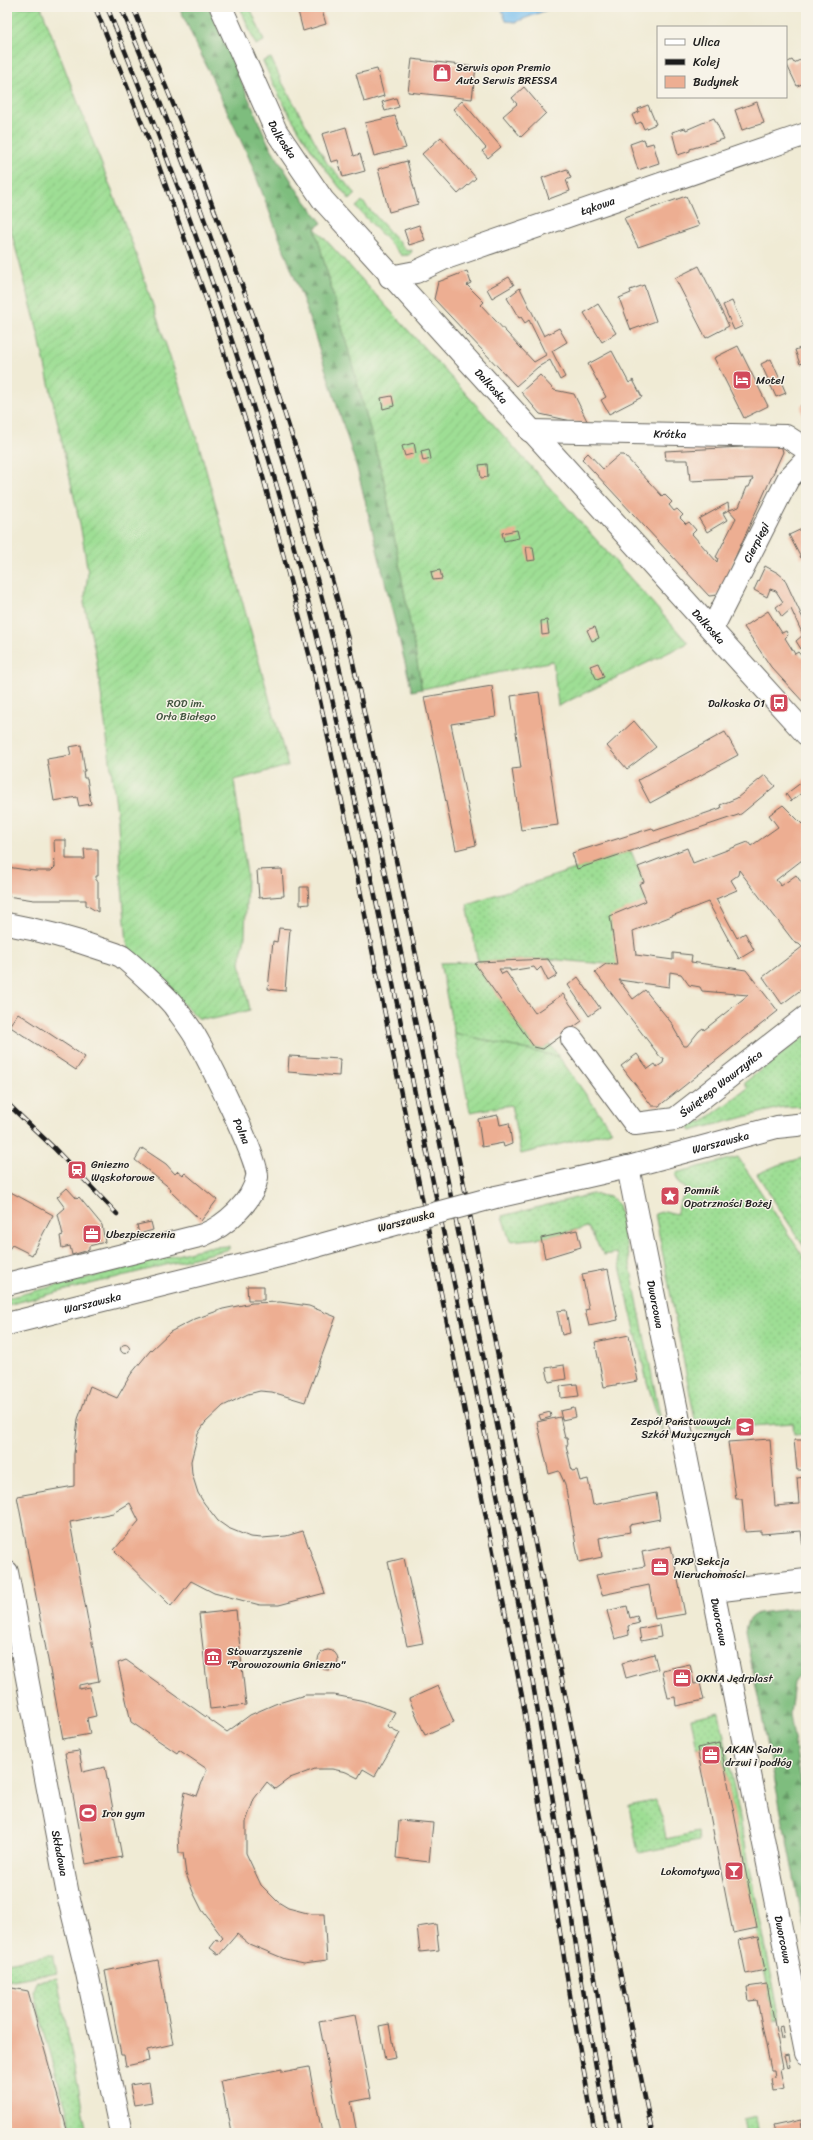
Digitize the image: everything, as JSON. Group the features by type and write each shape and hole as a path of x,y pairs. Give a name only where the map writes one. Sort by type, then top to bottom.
{"street":[{"name":"Dalkoska","path":"221,7 276,131 322,200 390,277 806,734"},
{"name":"Łąkowa","path":"390,277 416,272 443,259 806,134"},
{"name":"Krótka","path":"530,431 786,436 806,449"},
{"name":"Cierpięgi","path":"712,629 788,479 806,460"},
{"name":"Polna","path":"7,924 82,942 120,956 173,1005 195,1036 238,1123 254,1157 257,1177 247,1199 226,1223 215,1230 7,1284"},
{"name":"Świętego Wawrzyńca","path":"572,1039 635,1124 675,1119 806,1017"},
{"name":"Warszawska","path":"7,1324 319,1246 496,1198 628,1167 777,1127 806,1124"},
{"name":"Dworcowa","path":"628,1167 806,2053"},
{"name":"Składowa","path":"7,1572 68,1895 87,1973 121,2133"},
{"path":"714,1591 806,1580"}],"green space":[{"name":"ROD im. Orła Białego","path":"7,7 41,7 134,248 199,445 288,766 234,780 247,875 245,936 240,963 250,1010 213,1019 198,1018 133,957 127,943 120,865 118,821 96,656 84,603 88,573 81,529 36,324 7,216"},
{"path":"179,7 209,7 268,143 299,193 322,223 315,228 384,480 422,689 412,691 357,468 305,305 249,158"},
{"path":"240,7 250,7 264,41 256,45"},
{"path":"271,58 282,82 327,163 356,194 350,200 312,151 281,99 263,61"},
{"path":"362,201 407,251 412,250 411,253 401,255 356,207"},
{"path":"315,228 478,407 688,643 558,706 553,661 422,689 384,480"},
{"path":"631,851 644,882 639,884 646,901 617,965 548,959 478,962 467,904"},
{"path":"474,962 534,1047 543,1049 550,1044 559,1057 454,1033 440,963"},
{"path":"454,1033 559,1057 612,1131 521,1154 511,1105 470,1112"},
{"path":"806,1035 806,1106 783,1107 691,1131 687,1122 695,1116 701,1123 748,1088 744,1083"},
{"path":"738,1157 806,1261 806,1434 794,1435 793,1423 697,1430 655,1214 665,1211 676,1214 686,1188 679,1184 675,1173"},
{"path":"806,1157 806,1250 757,1174 778,1165"},
{"path":"592,1194 610,1197 618,1204 665,1441 647,1382 617,1253 604,1255 588,1227 541,1238 510,1241 502,1216"},
{"path":"229,1246 229,1249 7,1305 7,1298 208,1247"},
{"path":"806,1607 806,1666 794,1682 790,1714 801,1782 806,1786 806,1937 745,1632 748,1620 758,1613"},
{"path":"719,1712 780,2019 774,2020 720,1744 697,1748 691,1718"},
{"path":"656,1800 663,1821 666,1839 698,1832 699,1841 638,1853 629,1806"},
{"path":"53,1955 57,1972 7,1981 7,1963"},
{"path":"57,1977 87,2133 73,2133 33,1991 36,1981"},
{"path":"756,2117 759,2133 746,2133 743,2120"}],"water":[{"path":"501,7 554,7 516,22 506,21"}],"building":[{"path":"297,7 321,7 326,24 303,31"},
{"path":"806,57 806,87 804,88 802,84 797,86 787,65 787,62 792,60 794,63"},
{"path":"412,59 476,67 472,99 408,92"},
{"path":"377,69 384,96 364,102 356,74"},
{"path":"524,87 546,113 521,137 503,116 517,104 512,98"},
{"path":"396,98 399,107 385,111 382,102"},
{"path":"462,101 501,147 488,158 482,151 486,148 453,109"},
{"path":"757,102 764,123 742,130 735,110"},
{"path":"648,105 656,124 644,129 641,122 636,124 632,115 639,112 638,109"},
{"path":"395,116 406,148 374,156 365,123"},
{"path":"714,118 724,139 690,149 690,151 678,155 672,132 685,128 686,130"},
{"path":"346,127 354,156 360,154 365,171 343,177 338,160 331,162 322,134"},
{"path":"441,137 476,178 458,194 422,154"},
{"path":"644,139 646,145 653,143 659,163 638,170 630,144"},
{"path":"407,161 418,204 389,212 378,169"},
{"path":"567,169 571,178 566,180 570,191 549,199 542,178"},
{"path":"686,196 699,226 638,247 624,218"},
{"path":"419,225 425,240 409,245 404,230"},
{"path":"699,266 729,326 706,338 675,278"},
{"path":"467,271 471,283 467,285 484,302 481,305 534,362 546,355 529,320 525,323 521,317 519,318 507,298 520,288 544,336 559,328 567,342 552,351 565,377 560,380 550,360 538,367 516,386 434,299 438,282"},
{"path":"509,277 514,285 492,298 487,289"},
{"path":"644,285 656,321 631,330 619,298 631,293 630,290"},
{"path":"732,301 743,326 734,330 723,305"},
{"path":"598,304 616,333 602,342 584,313"},
{"path":"738,346 768,406 744,418 714,358"},
{"path":"806,346 806,362 800,364 795,350"},
{"path":"612,351 629,383 633,380 642,397 609,414 601,400 606,397 588,364"},
{"path":"771,359 786,393 776,397 761,364"},
{"path":"540,375 554,390 574,394 589,425 540,414 521,392"},
{"path":"392,396 394,406 383,409 381,398"},
{"path":"806,404 806,431 804,431 801,405"},
{"path":"414,443 416,453 405,456 402,446"},
{"path":"781,445 783,452 718,595 709,596 582,459 588,453 603,469 619,455 624,455 662,496 664,494 672,502 669,505 674,511 677,509 683,515 680,518 686,524 689,522 696,530 692,534 717,562 718,558 716,557 736,518 729,510 739,507 747,487 749,487 753,478 690,481 688,460 666,460 665,451"},
{"path":"429,449 431,459 423,461 421,451"},
{"path":"487,464 488,477 481,478 479,465"},
{"path":"728,503 729,510 723,513 727,520 707,532 699,519"},
{"path":"806,527 806,556 801,558 789,535"},
{"path":"517,530 519,538 504,541 502,533"},
{"path":"526,547 533,547 535,560 528,561"},
{"path":"765,566 784,578 806,625 806,645 801,649 796,641 803,635 791,609 782,617 776,607 783,602 776,591 770,589 767,597 754,590"},
{"path":"440,570 442,579 433,580 431,572"},
{"path":"768,611 782,633 786,631 788,635 785,638 795,654 798,652 806,661 806,705 771,667 744,627"},
{"path":"547,620 549,634 542,635 541,621"},
{"path":"595,627 599,638 592,641 587,630"},
{"path":"598,663 604,677 597,680 590,666"},
{"path":"492,686 496,717 451,724 476,845 456,850 424,697"},
{"path":"539,692 558,825 521,830 512,769 521,768 511,696"},
{"path":"634,721 656,747 627,769 607,746"},
{"path":"725,732 738,755 650,803 638,780"},
{"path":"81,745 85,771 83,771 84,778 87,778 91,804 79,806 77,797 54,801 47,759 71,755 69,747"},
{"path":"765,775 775,786 741,814 577,869 572,853 652,828 654,831 721,808 720,805 737,798"},
{"path":"806,779 806,795 803,792 791,801 786,794"},
{"path":"783,805 802,824 806,821 806,857 776,880 781,886 796,875 806,889 806,986 782,1004 763,977 802,947 795,943 739,870 738,875 731,880 737,890 716,899 737,938 745,933 754,950 739,959 708,902 633,931 636,955 673,960 673,953 692,955 691,962 746,970 778,1011 659,1106 652,1106 621,1066 637,1054 648,1069 655,1064 657,1067 663,1063 664,1058 661,1058 595,972 606,964 617,965 610,916 646,901 639,884 644,882 638,867 687,848 693,863 748,842 751,846 778,827 769,815","holes":["670,972 681,974 689,985 700,987 702,991 748,995 704,1030 703,1028 699,1031 687,1046 684,1046 673,1027 674,1026 645,990 633,999 619,980 669,987"]},
{"path":"54,840 66,840 66,859 85,859 84,849 98,849 98,876 96,876 96,881 98,881 98,912 86,905 86,900 34,900 7,896 7,867 34,871 51,871 55,867"},
{"path":"282,869 284,896 259,898 257,870"},
{"path":"300,887 308,887 309,904 300,905"},
{"path":"279,928 290,929 285,991 268,989 273,941 277,942"},
{"path":"548,959 558,975 548,981 541,967 537,971 534,967 510,971 510,969 499,969 502,974 506,972 535,1013 563,994 582,1021 543,1049 534,1047 475,964 478,962"},
{"path":"578,977 600,1008 589,1016 568,985"},
{"path":"18,1013 85,1057 76,1070 9,1026"},
{"path":"289,1056 340,1059 339,1076 288,1072"},
{"path":"498,1115 500,1125 509,1123 512,1144 504,1147 503,1143 482,1147 478,1119"},
{"path":"142,1148 166,1164 175,1174 178,1171 183,1175 185,1173 217,1200 201,1221 170,1191 171,1189 135,1160"},
{"name":"Gniezno Wąskotorowe","path":"67,1188 77,1199 79,1197 102,1225 105,1242 89,1246 89,1250 72,1255 70,1246 62,1248 60,1236 63,1235 58,1214 65,1208 57,1197"},
{"path":"7,1190 53,1215 32,1255 12,1245 7,1252"},
{"path":"151,1222 153,1230 139,1234 137,1225"},
{"path":"577,1230 581,1247 545,1258 541,1238"},
{"path":"608,1269 618,1320 589,1326 585,1310 589,1309 582,1274"},
{"path":"247,1286 264,1286 264,1300 248,1300"},
{"path":"280,1302 309,1306 336,1317 305,1402 272,1392 260,1391 248,1394 223,1406 205,1423 198,1434 191,1461 192,1474 198,1493 204,1503 218,1521 228,1528 250,1537 262,1538 286,1536 303,1531 325,1593 279,1605 260,1605 214,1593 191,1581 171,1606 114,1550 139,1521 130,1503 113,1513 70,1522 99,1681 79,1685 79,1689 90,1687 96,1716 87,1718 90,1734 63,1739 17,1496 74,1486 74,1454 78,1419 90,1386 117,1398 131,1374 150,1351 170,1332 195,1319 223,1309 252,1303"},
{"path":"566,1310 570,1333 562,1335 557,1311"},
{"path":"629,1335 638,1381 604,1387 595,1342"},
{"path":"125,1344 130,1349 125,1354 120,1349"},
{"path":"564,1365 566,1379 549,1382 546,1368"},
{"path":"577,1384 579,1396 561,1398 560,1386"},
{"path":"574,1408 576,1417 562,1420 560,1411"},
{"path":"550,1412 551,1417 541,1420 539,1415"},
{"path":"560,1417 565,1438 567,1438 568,1445 566,1445 572,1471 577,1470 580,1481 588,1479 593,1505 656,1493 660,1519 629,1525 630,1532 599,1538 602,1557 579,1562 565,1484 559,1471 549,1474 537,1422"},
{"path":"770,1439 775,1506 799,1504 797,1478 806,1477 806,1554 804,1554 801,1531 761,1534 761,1531 745,1532 742,1499 736,1499 728,1442"},
{"path":"794,1440 806,1440 806,1470 797,1470"},
{"path":"671,1546 685,1614 655,1619 649,1585 602,1595 596,1575 645,1566 642,1552"},
{"path":"404,1558 423,1643 407,1646 388,1562"},
{"path":"627,1606 630,1618 637,1616 639,1623 628,1626 629,1635 615,1639 607,1611"},
{"path":"236,1610 246,1705 210,1709 199,1614"},
{"path":"659,1625 661,1637 641,1641 639,1629"},
{"path":"324,1650 332,1650 338,1656 338,1664 332,1670 324,1670 318,1664 318,1656"},
{"path":"654,1654 658,1669 626,1678 622,1663"},
{"path":"126,1660 227,1732 250,1715 275,1704 305,1695 334,1695 365,1701 395,1712 387,1726 400,1733 375,1776 363,1769 358,1778 346,1772 332,1769 315,1769 290,1778 275,1789 267,1782 254,1799 246,1822 246,1853 261,1885 278,1902 288,1908 311,1914 324,1914 327,1960 304,1963 285,1959 249,1944 237,1934 219,1955 210,1948 217,1939 219,1942 223,1938 202,1910 193,1892 186,1874 183,1853 179,1853 178,1835 185,1792 197,1796 207,1769 179,1750 177,1753 131,1722 118,1663"},
{"path":"690,1664 694,1684 700,1683 704,1700 676,1706 675,1697 668,1698 662,1670"},
{"path":"438,1686 454,1722 425,1735 409,1699"},
{"path":"720,1743 757,1928 733,1933 697,1748"},
{"path":"79,1751 83,1772 105,1767 122,1857 86,1864 65,1753"},
{"path":"399,1820 433,1823 429,1862 396,1858"},
{"path":"436,1924 439,1950 420,1952 417,1927"},
{"path":"758,1936 765,1970 746,1974 739,1940"},
{"path":"158,1960 173,2044 147,2050 149,2061 126,2066 124,2055 121,2055 105,1971"},
{"path":"767,1984 783,2068 780,2069 784,2089 773,2091 771,2078 775,2077 774,2070 771,2070 757,2000 749,2001 747,1987"},
{"path":"7,1987 28,1991 68,2133 7,2133"},
{"path":"355,2015 371,2098 351,2102 357,2133 341,2133 319,2022"},
{"path":"389,2024 395,2058 385,2060 379,2026"},
{"path":"782,2026 784,2039 781,2039 779,2027"},
{"path":"788,2055 790,2067 787,2068 784,2056"},
{"path":"309,2067 322,2133 231,2133 221,2081 282,2069 282,2072"},
{"path":"149,2082 152,2102 134,2105 130,2085"},
{"path":"801,2120 803,2133 775,2133 773,2126"}],"railway":[{"path":"95,7 156,158 216,327 263,477 314,673 346,820 522,1696 571,2001 595,2133"},
{"path":"107,7 175,179 237,354 296,555 337,720 356,804 516,1591 530,1666 608,2133"},
{"path":"121,7 176,142 249,348 311,557 341,674 368,793 417,1030 524,1564 565,1791 621,2133"},
{"path":"133,7 190,145 253,315 299,458 346,631 383,798 460,1165 652,2133"},
{"path":"7,1103 54,1148 117,1214"}],"place":[{"name":"Serwis opon Premio Auto Serwis BRESSA","path":"442,73"},
{"name":"Motel","path":"742,380"},
{"name":"Dalkoska 01","path":"779,703"},
{"name":"Gniezno Wąskotorowe","path":"77,1170"},
{"name":"Pomnik Opatrzności Bożej","path":"670,1196"},
{"name":"Ubezpieczenia","path":"92,1234"},
{"name":"Zespół Państwowych Szkół Muzycznych","path":"745,1427"},
{"name":"PKP Sekcja Nieruchomości","path":"660,1567"},
{"name":"Stowarzyszenie \"Parowozownia Gniezno\"","path":"213,1657"},
{"name":"OKNA Jędrplast","path":"682,1678"},
{"name":"AKAN Salon drzwi i podłóg","path":"711,1755"},
{"name":"Iron gym","path":"88,1813"},
{"name":"Lokomotywa","path":"734,1871"}]}
